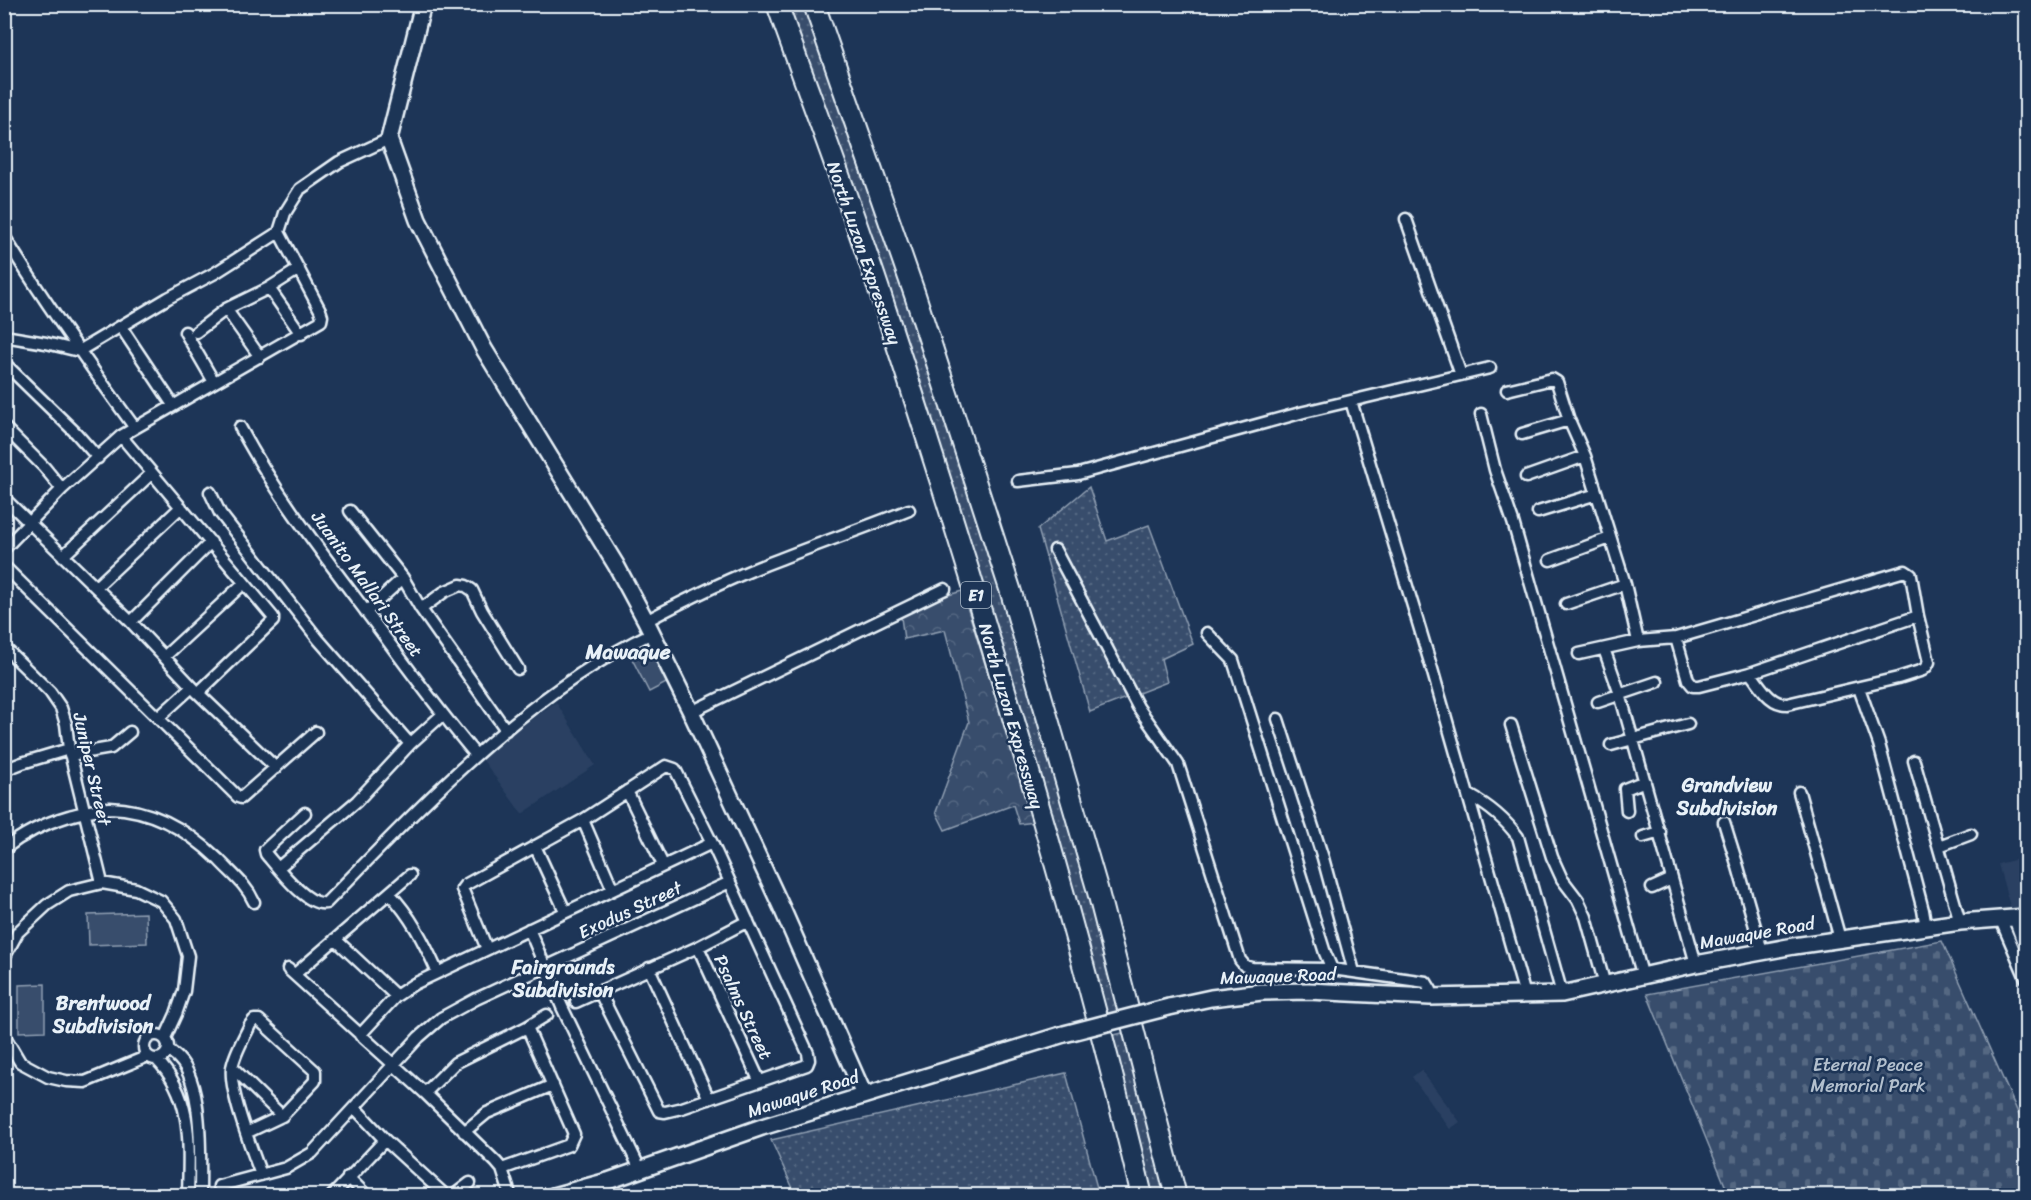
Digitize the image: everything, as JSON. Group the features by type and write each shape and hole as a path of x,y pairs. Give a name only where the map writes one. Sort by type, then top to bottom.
{"highway":[{"name":"North Luzon Expressway","path":"777,4 883,303 977,596 1064,897 1142,1196"},
{"name":"North Luzon Expressway","path":"814,4 915,295 1010,589 1097,888 1176,1196"}],"main road":[{"path":"423,4 389,138 418,220 483,348 616,565 649,627 781,906 864,1095"},
{"name":"Mawaque Road","path":"553,1196 608,1181 864,1095 1064,1034 1211,998 1308,991 1430,997 1562,994 1762,951 1960,922 2013,918"}],"street":[{"path":"4,336 79,351 215,273 279,232 285,213 300,189 339,162 389,138"},
{"path":"1406,219 1461,375"},
{"path":"4,549 62,489 121,436 321,321 322,316 279,232"},
{"path":"4,236 39,293 135,428"},
{"path":"214,382 191,332 226,309 299,270"},
{"path":"269,288 301,334"},
{"path":"226,309 260,357"},
{"path":"121,327 173,405"},
{"path":"4,363 76,433 98,458"},
{"path":"1018,481 1078,474 1351,401 1490,368"},
{"path":"1507,390 1554,379 1557,382 1569,420 1586,456 1625,584 1638,641"},
{"path":"1351,401 1393,537 1525,995"},
{"path":"1481,414 1495,470 1513,522 1616,877 1642,977"},
{"path":"1522,434 1569,420"},
{"path":"4,427 44,467 62,489"},
{"name":"Juanito Mallari Street","path":"240,427 257,460 366,612 442,715 476,755"},
{"path":"121,436 272,614 273,621 195,690 158,718"},
{"path":"1526,477 1586,456"},
{"path":"63,556 152,474"},
{"path":"210,492 220,513 318,639 410,744"},
{"path":"1538,512 1597,494"},
{"path":"4,498 276,768"},
{"path":"96,587 181,507"},
{"path":"305,813 265,850 278,868 301,892 316,903 326,903 476,755 584,671 626,645 688,599 779,559 909,510"},
{"path":"350,511 403,578 421,609 506,730"},
{"path":"1550,560 1610,538"},
{"path":"131,622 211,542"},
{"path":"1054,550 1138,707 1179,764 1240,960 1245,966 1332,969 1426,982 1431,990 1430,997"},
{"path":"4,566 238,797 241,798 316,732"},
{"path":"1580,654 1638,641 1676,638 1905,571 1911,575 1929,662 1923,670 1859,688 1787,704 1778,704 1772,700 1750,673"},
{"path":"366,612 403,578"},
{"path":"164,657 244,583"},
{"path":"1566,604 1625,584"},
{"path":"421,609 444,592 460,585 466,586 472,590 482,611 518,669"},
{"path":"691,712 945,590"},
{"path":"1676,638 1688,680 1693,686 1699,686 1750,673 1918,616"},
{"path":"1207,633 1233,660 1332,969"},
{"path":"1604,649 1620,694 1696,964"},
{"name":"Juniper Street","path":"6,653 50,692 61,708 102,884"},
{"path":"1598,702 1657,682"},
{"path":"1859,688 1879,744 1926,928"},
{"path":"278,868 357,801 410,744 442,715"},
{"path":"1278,719 1323,858 1354,972"},
{"path":"1611,745 1688,724"},
{"path":"1511,725 1552,857 1562,879 1578,900 1587,917 1605,985"},
{"path":"4,770 22,762 70,752 111,748 129,732"},
{"path":"1914,761 1960,922"},
{"path":"488,949 462,889 465,885 583,820 666,766 675,769 748,921 808,1053 809,1060 807,1065 665,1112 656,1108 599,991"},
{"path":"1627,811 1625,789 1645,781"},
{"path":"627,791 663,865"},
{"path":"1799,792 1840,939"},
{"path":"1468,795 1482,802 1504,820 1518,837 1562,994"},
{"path":"4,849 20,837 48,822 84,813 110,808 152,816 198,840 248,888 254,902"},
{"path":"583,820 613,890"},
{"path":"1724,822 1762,951"},
{"path":"1643,837 1660,832"},
{"path":"1939,846 1971,834"},
{"path":"360,1035 396,996 437,971 712,843"},
{"path":"536,846 565,911"},
{"path":"410,875 335,939 291,972 425,1094 502,1169 510,1194"},
{"path":"1652,888 1672,879"},
{"name":"Exodus Street","path":"219,1186 286,1168 312,1153 392,1065 441,1018 476,999 730,882"},
{"path":"4,958 18,932 47,905 69,891 102,884 136,890 161,900 176,919 188,956 187,974 180,1004 165,1038"},
{"path":"389,893 404,909 421,936 437,971"},
{"path":"2013,918 2026,951"},
{"path":"2013,918 2026,978"},
{"path":"576,1002 698,947 748,921"},
{"path":"529,929 545,968 640,1169"},
{"path":"335,939 396,996"},
{"name":"Psalms Street","path":"698,947 759,1080"},
{"path":"650,968 709,1099"},
{"path":"425,1094 455,1063 547,1015"},
{"path":"246,1132 282,1116 315,1081 315,1071 259,1020 254,1020 250,1025 232,1066 233,1084 246,1132 261,1175"},
{"path":"502,1169 570,1145 573,1140 574,1134 527,1027"},
{"path":"4,1035 20,1062 48,1077 66,1082 85,1082 149,1057 164,1056 168,1050 165,1038 154,1034 147,1038 144,1045 149,1057 168,1070 175,1081 182,1101 188,1126 188,1196"},
{"path":"168,1050 180,1060 188,1074 195,1098 200,1125 200,1196"},
{"path":"232,1066 282,1116"},
{"path":"464,1132 487,1113 553,1085"},
{"path":"355,1108 385,1140 446,1196"},
{"path":"332,1196 385,1140"},
{"path":"348,1177 368,1196"},
{"path":"453,1196 470,1183"}],"shaded area":[{"path":"556,702 595,765 522,814 480,756"},
{"path":"2026,857 2026,911 2012,913 1998,864"},
{"path":"1421,1070 1460,1122 1450,1129 1412,1077"}],"green space":[{"path":"787,5 805,5 954,434 995,567 1124,1018 1102,1023"},
{"path":"1089,487 1107,541 1149,525 1193,644 1161,659 1167,682 1090,712 1038,529"},
{"path":"962,591 1035,822 1019,824 1013,805 945,830 936,812 969,722 945,630 904,639 900,610"},
{"path":"652,638 674,679 649,692 628,651"},
{"path":"146,913 147,943 89,945 88,915"},
{"name":"Eternal Peace Memorial Park","path":"1942,941 2026,1131 2026,1195 1729,1195 1647,994"},
{"path":"45,984 45,1031 19,1032 19,985"},
{"path":"1127,1032 1166,1195 1146,1195 1105,1037"},
{"path":"1066,1073 1099,1195 796,1195 771,1140"}],"district":[{"name":"Mawaque","path":"628,652"},
{"name":"Grandview Subdivision","path":"1727,796"},
{"name":"Fairgrounds Subdivision","path":"563,978"},
{"name":"Brentwood Subdivision","path":"103,1014"}]}
